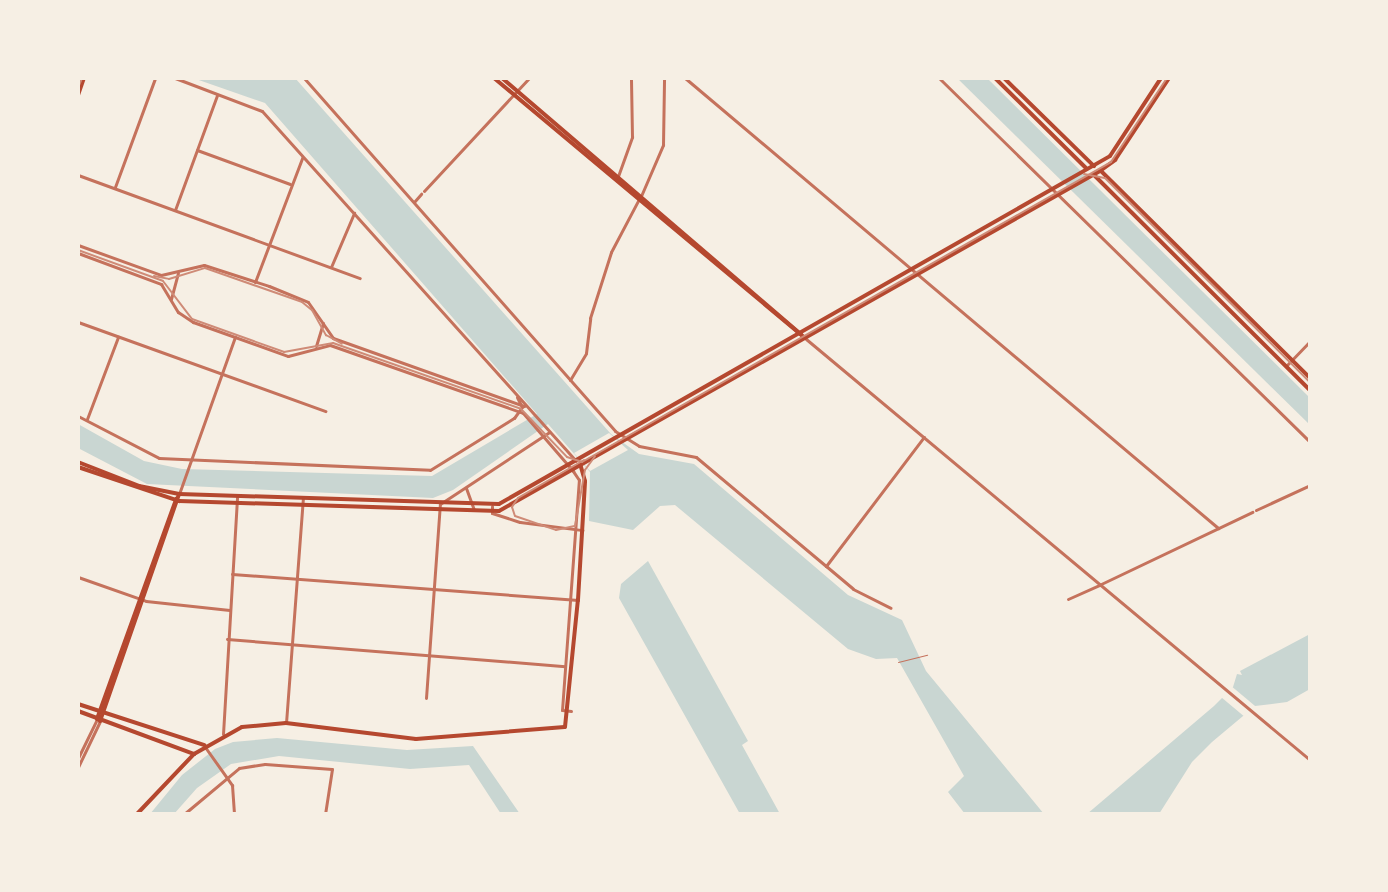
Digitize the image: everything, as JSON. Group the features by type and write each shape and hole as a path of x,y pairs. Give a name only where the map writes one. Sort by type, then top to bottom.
{"main road":[{"path":"78,95 84,78"},
{"path":"494,78 806,339"},
{"path":"502,78 515,93"},
{"path":"995,78 1310,390"},
{"path":"1004,78 1310,378"},
{"path":"78,464 139,486 179,494 474,508 492,513 623,445 1054,193 1064,183 1113,154 1161,78"},
{"path":"474,508 492,506 569,465 911,271 1100,171 1115,160 1169,78"},
{"path":"78,464 177,501 303,501"},
{"path":"137,814 204,745 223,734 255,724 286,723 416,739 565,727 571,711 583,466"},
{"path":"98,720 179,494"},
{"path":"78,704 204,745"},
{"path":"78,711 194,754"}],"street":[{"path":"115,188 155,78"},
{"path":"175,78 260,109 527,408 579,480 562,711 571,711"},
{"path":"304,78 619,438 696,457 826,566 891,608"},
{"path":"414,202 529,78"},
{"path":"617,179 633,131 631,78"},
{"path":"570,380 586,353 590,318 611,252 663,145 664,78"},
{"path":"685,78 1218,528"},
{"path":"939,78 1310,442"},
{"path":"175,210 217,95"},
{"path":"197,150 290,184"},
{"path":"255,282 290,184 303,157"},
{"path":"78,175 360,278"},
{"path":"331,267 354,213"},
{"path":"78,245 161,275 207,265 306,300 333,338 527,408"},
{"path":"78,253 159,283 188,320 235,337 288,356 330,345 532,416"},
{"path":"171,301 171,287 181,271"},
{"path":"78,322 325,411"},
{"path":"310,351 323,323"},
{"path":"87,421 118,337"},
{"path":"179,494 235,337"},
{"path":"806,339 1310,760"},
{"path":"1286,366 1310,341"},
{"path":"78,416 150,455 434,470 519,411 517,397"},
{"path":"547,434 583,466"},
{"path":"426,698 440,506 547,434"},
{"path":"826,566 924,437"},
{"path":"1068,599 1310,485"},
{"path":"466,488 474,508"},
{"path":"223,734 237,496"},
{"path":"286,723 303,501"},
{"path":"492,506 492,513 582,530"},
{"path":"572,558 580,558"},
{"path":"232,574 578,600"},
{"path":"78,577 141,600 230,610"},
{"path":"568,621 576,622"},
{"path":"227,639 565,666"},
{"path":"78,758 98,720"},
{"path":"78,767 98,720"},
{"path":"204,745 235,792 234,814"},
{"path":"184,814 226,777 245,766 265,764 333,771 325,814"}],"lane":[{"path":"898,662 927,655"}],"shaded area":[{"path":"193,78 295,78 611,434 639,454 694,464 848,595 902,620 926,671 1044,814 965,814 948,792 964,776 897,658 876,659 848,649 675,505 660,506 633,530 589,521 590,472 548,424 453,490 433,498 147,484 78,448 78,424 144,461 182,469 432,476 537,414 265,103"},
{"path":"957,78 987,78 1310,398 1310,425"},
{"path":"648,561 748,741 742,745 780,814 740,814 619,598 621,584"},
{"path":"1310,634 1310,689 1287,702 1255,706 1192,762 1159,814 1087,814 1214,706 1233,687 1237,674 1242,675 1240,671"},
{"path":"277,738 407,750 473,746 520,814 501,814 469,765 410,769 279,756 231,764 197,788 174,814 150,814 182,775 215,749 233,742"}],"pier":[{"path":"609,433 628,450 590,471 574,453"},
{"path":"1230,685 1260,710 1250,722 1220,696"}],"tram line":[{"path":"78,88 82,78"},
{"path":"78,250 163,281 192,319 284,352 333,343 521,409 567,457 582,462 1111,162 1167,78"},
{"path":"1084,174 1105,178 1310,382"},
{"path":"154,276 169,279 205,268 302,302 312,310 326,335 342,344"},
{"path":"584,460 518,498 512,507 515,516 556,530 575,526 585,470 595,456"}]}
